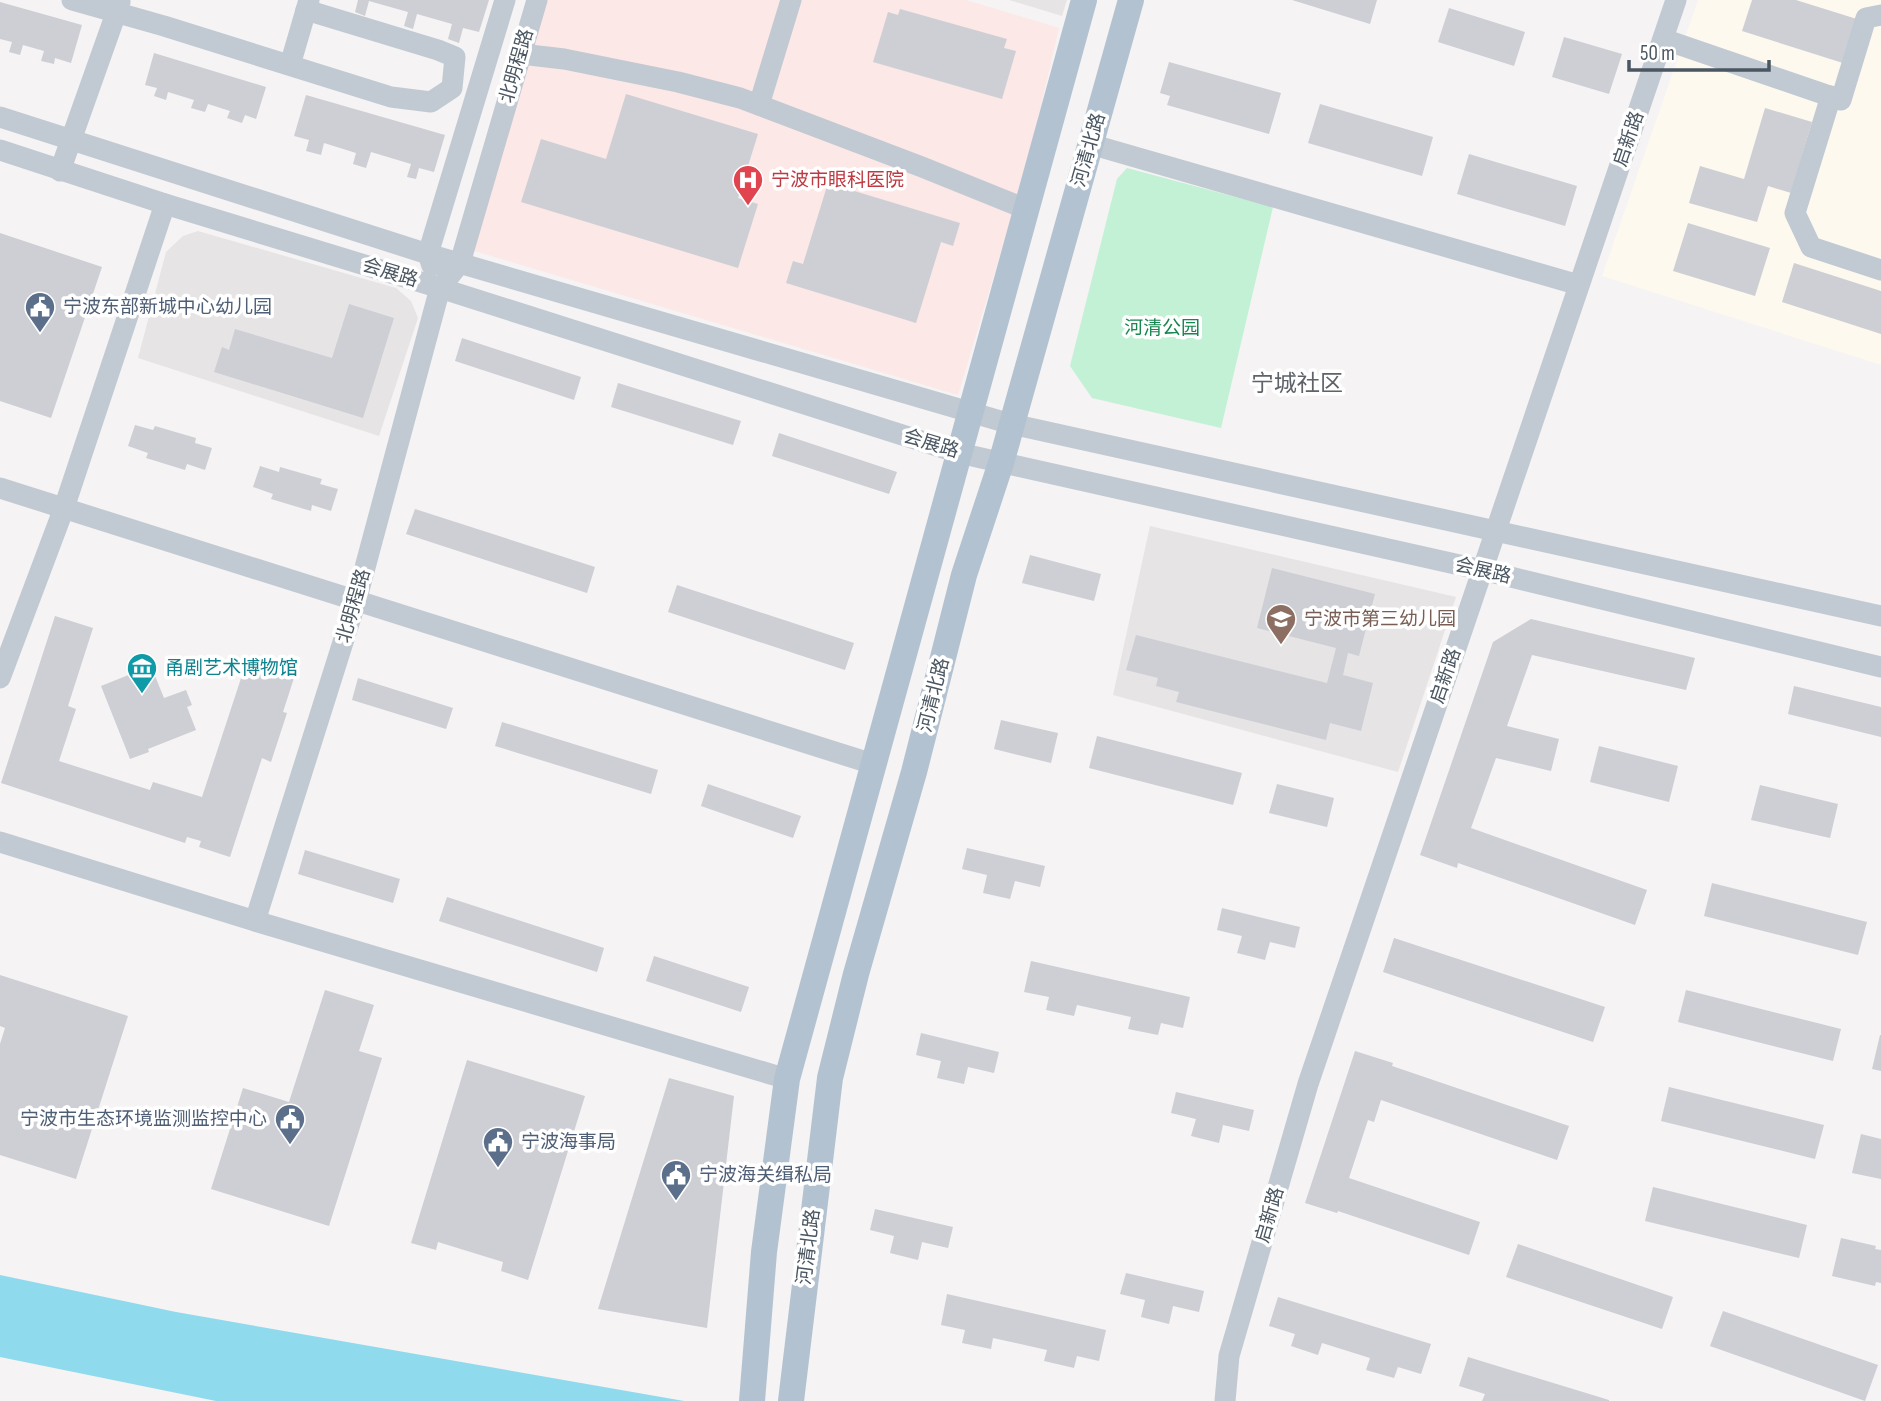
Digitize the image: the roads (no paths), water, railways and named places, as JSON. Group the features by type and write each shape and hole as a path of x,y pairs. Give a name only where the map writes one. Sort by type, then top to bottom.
{"main road":[{"name":"河清北路","path":"752,1401 764,1252 787,1079 1084,0"},
{"name":"河清北路","path":"791,1401 830,1078 856,974 914,772 964,575 1001,463 1131,0"}],"street":[{"path":"72,0 119,7 290,65 391,97 431,102 452,88 455,57 307,5 290,65"},
{"name":"北明程路","path":"428,254 505,0"},
{"name":"北明程路","path":"255,921 356,601 440,288 460,263 537,0"},
{"path":"759,105 791,0"},
{"name":"启新路","path":"1225,1401 1229,1356 1308,1084 1676,0"},
{"path":"60,171 119,7"},
{"path":"1663,38 1841,100 1866,18 1881,15"},
{"path":"521,54 564,59 678,82 759,105 1026,209"},
{"path":"1830,96 1795,213 1811,247 1881,270"},
{"name":"会展路","path":"0,117 428,254 1012,424 1881,616"},
{"path":"1090,144 1579,285"},
{"name":"会展路","path":"0,150 959,453 1482,570 1881,667"},
{"path":"0,678 64,508 165,204"},
{"path":"428,254 440,288"},
{"path":"0,488 873,764"},
{"path":"0,842 255,921 787,1079"}],"water":[{"path":"0,1275 176,1312 684,1401 216,1401 0,1357"}],"place":[{"name":"宁波市眼科医院","path":"748,207"},
{"name":"宁波东部新城中心幼儿园","path":"40,334"},
{"name":"宁波市第三幼儿园","path":"1281,646"},
{"name":"甬剧艺术博物馆","path":"142,695"},
{"name":"宁波市生态环境监测监控中心","path":"290,1146"},
{"name":"宁波海事局","path":"498,1169"},
{"name":"宁波海关缉私局","path":"676,1202"}],"district":[{"name":"宁城社区","path":"1297,384"}],"park label":[{"name":"河清公园","path":"1162,328"}]}
